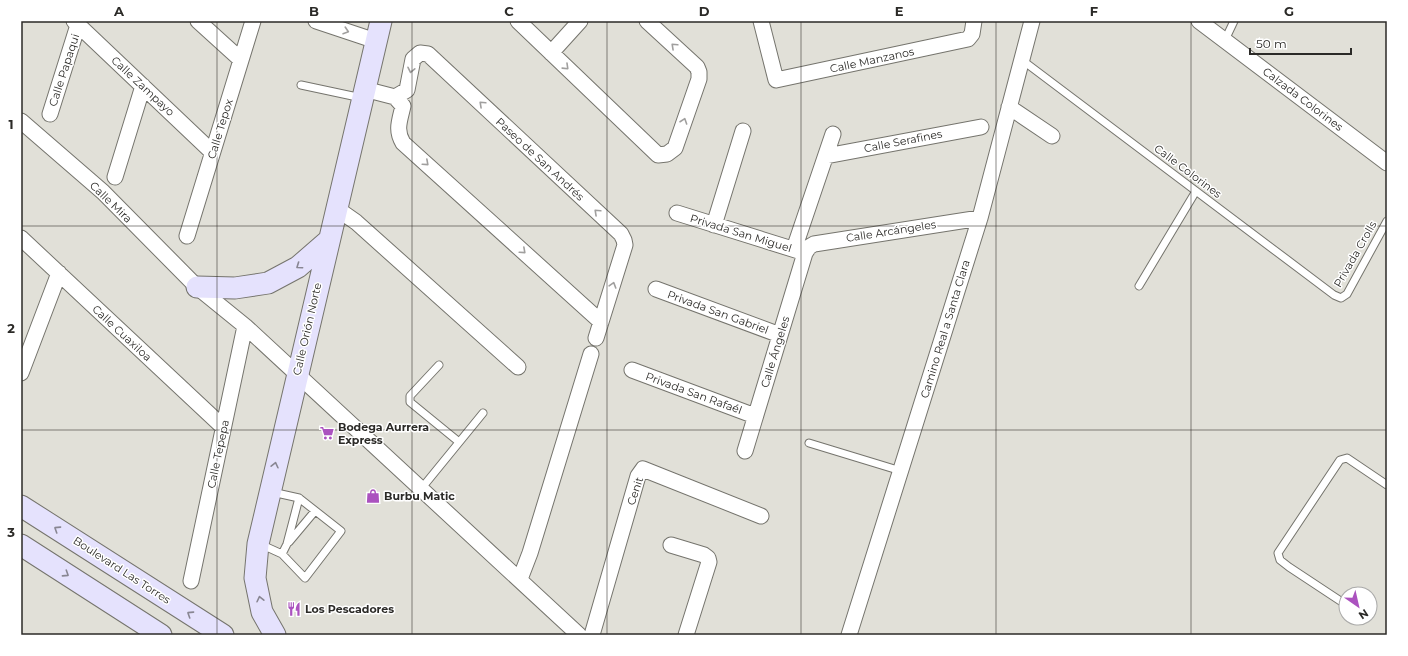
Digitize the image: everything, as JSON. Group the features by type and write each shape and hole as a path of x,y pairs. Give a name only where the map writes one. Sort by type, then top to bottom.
{"street":[{"path":"198,21 241,60"},
{"name":"Calle Tepox","path":"187,236 253,21"},
{"path":"316,21 376,27"},
{"path":"518,21 658,154 667,154 675,148 699,79 699,72 697,68 647,21"},
{"path":"551,53 580,21"},
{"name":"Calle Manzanos","path":"761,21 776,80 968,39 972,34 974,21"},
{"name":"Camino Real a Santa Clara","path":"849,635 980,218 1032,21"},
{"name":"Calzada Colorines","path":"1199,21 1387,163"},
{"name":"Calle Zampayo","path":"76,23 212,152"},
{"name":"Calle Papaqui","path":"50,114 76,23"},
{"name":"Calle Orión Norte","path":"275,635 262,612 255,578 258,544 296,375 363,93 376,27"},
{"name":"Paseo de San Andrés","path":"596,338 601,322 625,245 621,234 428,54 420,53 413,59 402,98 398,128 399,136 403,142 601,322"},
{"path":"115,177 143,86"},
{"path":"363,93 402,98"},
{"path":"1010,107 1052,136"},
{"name":"Calle Mira","path":"21,121 103,192 198,286 245,326 296,375 520,579 579,635"},
{"name":"Calle Serafines","path":"826,156 981,127"},
{"path":"714,225 743,131"},
{"name":"Calle Ángeles","path":"745,451 780,335 800,251 826,156 834,134"},
{"path":"336,208 356,222 518,367"},
{"name":"Privada San Miguel","path":"677,213 800,251"},
{"name":"Calle Arcángeles","path":"800,251 814,244 980,218"},
{"name":"Calle Cuaxiloa","path":"21,238 223,427"},
{"path":"198,286 235,288 268,283 298,267 328,241"},
{"path":"21,372 58,273"},
{"name":"Privada San Gabriel","path":"656,289 780,335"},
{"name":"Calle Tepepa","path":"191,581 245,326"},
{"path":"520,579 530,553 592,354"},
{"name":"Privada San Rafaél","path":"632,370 755,416"},
{"name":"Cenit","path":"592,635 638,476 643,469 761,516"},
{"name":"Boulevard Las Torres","path":"21,506 223,635"},
{"path":"21,545 161,635"},
{"path":"671,545 704,555 708,558 709,562 686,635"}],"lane":[{"path":"1225,40 1234,21"},
{"name":"Calle Colorines","path":"1022,60 1334,295 1341,298"},
{"path":"301,85 363,93"},
{"path":"1139,286 1196,191"},
{"name":"Privada Crolls","path":"1341,298 1347,294 1387,221"},
{"path":"439,365 410,396 410,402 459,442"},
{"path":"421,489 483,413"},
{"path":"809,443 901,471"},
{"path":"1338,599 1289,567 1280,560 1278,553 1340,460 1347,458 1387,485"},
{"path":"258,544 282,554 305,578 340,531 299,498 269,492"},
{"path":"288,544 299,498"},
{"path":"282,554 288,544 315,511"}],"place":[{"name":"Bodega Aurrera Express","path":"327,433"},
{"name":"Burbu Matic","path":"373,496"},
{"name":"Los Pescadores","path":"294,609"}]}
